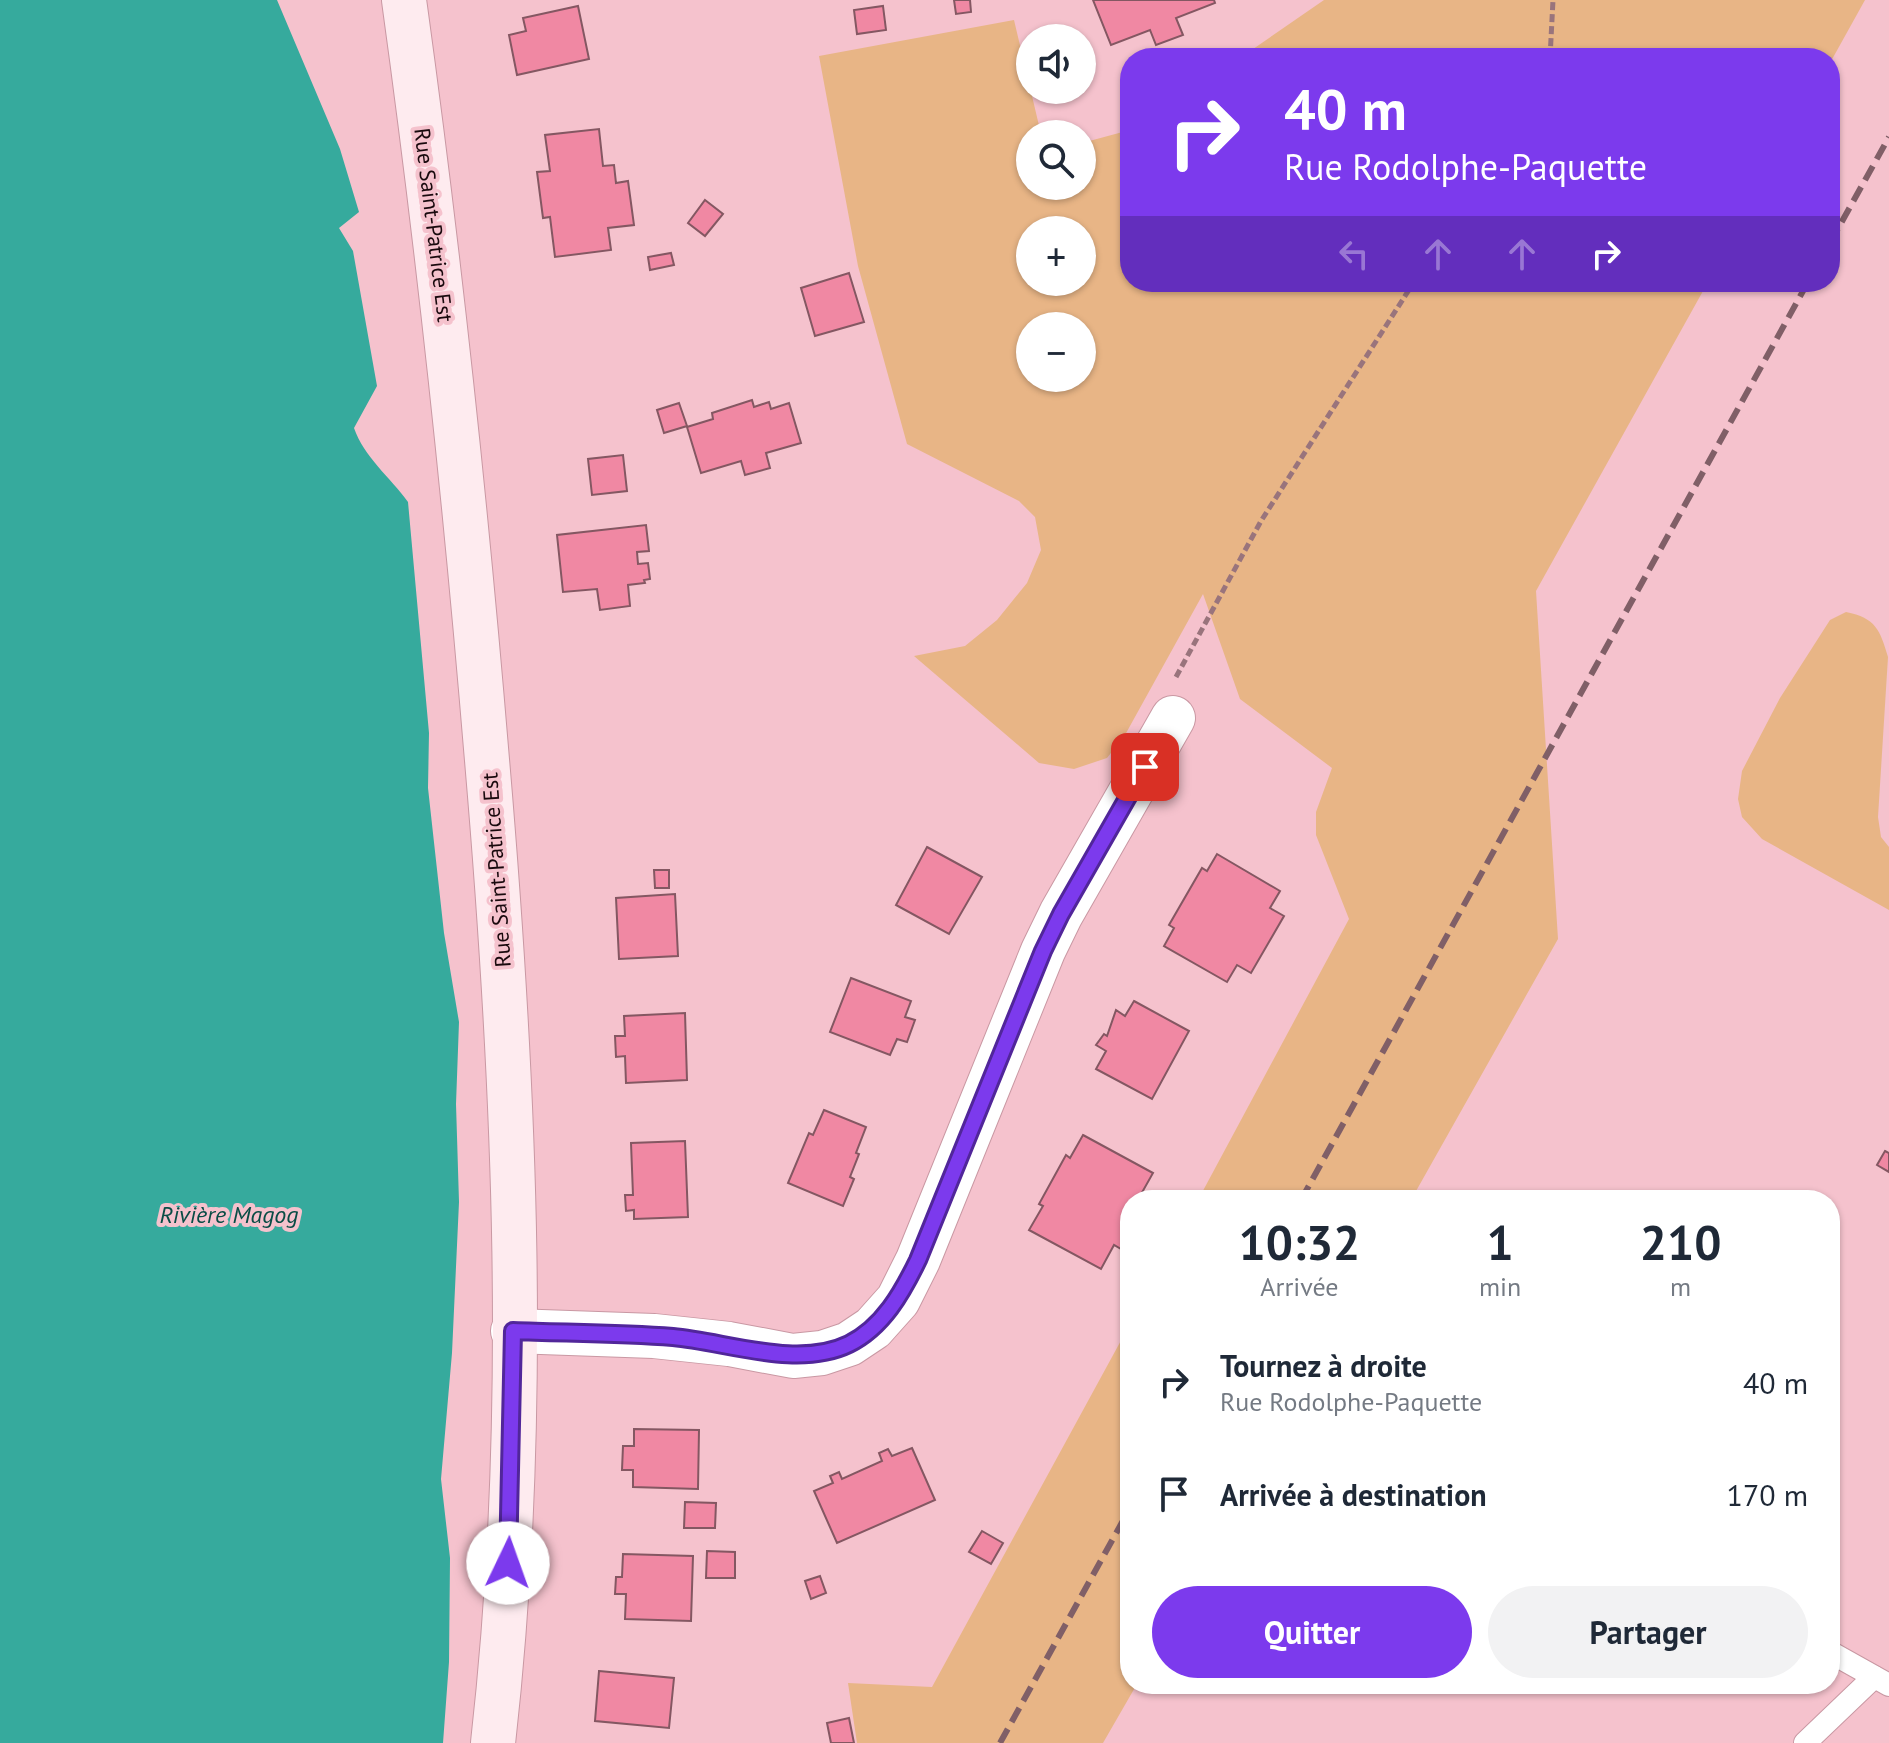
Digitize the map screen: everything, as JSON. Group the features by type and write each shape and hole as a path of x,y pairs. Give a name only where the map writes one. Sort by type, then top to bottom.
{"street":[{"name":"Rue Saint-Patrice Est","path":"404,0 457,412 498,890 511,1098 511,1506 493,1743"},
{"path":"513,1331 691,1339 793,1356 822,1353 849,1344 873,1328 898,1300 918,1260 1028,984 1061,914 1173,718"}],"lane":[{"path":"1805,1743 1882,1681 1840,1658"}],"path":[{"path":"1551,48 1553,0"},
{"path":"1173,718 1177,671 1261,521 1408,292"}],"shaded area":[{"path":"1324,0 1865,0 1838,48 1254,48"},
{"path":"1014,20 1016,104 1034,104 1038,120 1016,120 1016,200 1096,200 1096,139 1120,133 1120,292 1702,292 1536,591 1558,939 1417,1190 1203,1190 1349,919 1316,835 1316,812 1332,768 1240,699 1203,594 1125,735 1107,758 1074,769 1039,763 914,656 965,646 997,620 1027,583 1041,550 1035,517 1019,501 907,444 858,266 819,56"},
{"path":"1846,612 1864,618 1875,627 1888,657 1878,817 1881,837 1889,847 1889,910 1762,839 1742,817 1738,799 1742,771 1780,698 1830,620"},
{"path":"1120,1342 1120,1694 1131,1694 1103,1743 857,1743 848,1683 932,1687"}],"water":[{"name":"Rivière Magog","path":"0,0 277,0 340,149 359,212 339,228 353,251 377,386 354,428 371,458 408,502 429,733 428,788 444,933 459,1022 456,1104 459,1202 452,1353 441,1479 450,1558 449,1662 443,1743 0,1743"}],"building":[{"path":"954,0 970,0 971,12 956,14"},
{"path":"1093,0 1214,0 1215,3 1176,18 1183,35 1156,45 1150,30 1111,45"},
{"path":"578,6 589,59 517,75 509,35 526,31 523,18"},
{"path":"883,6 886,30 857,34 854,10"},
{"path":"599,129 603,166 614,165 616,183 628,181 634,225 608,228 611,250 555,257 550,217 543,218 537,172 550,171 545,135"},
{"path":"705,200 723,214 705,236 688,223"},
{"path":"671,253 674,265 650,270 648,257"},
{"path":"849,273 864,322 815,336 801,288"},
{"path":"752,400 754,407 769,402 771,409 789,403 801,443 766,453 770,468 745,475 741,461 701,473 687,427 713,419 712,413"},
{"path":"679,403 687,426 664,433 657,410"},
{"path":"623,455 627,491 592,495 588,459"},
{"path":"646,525 649,551 637,552 638,564 648,563 650,579 644,580 645,583 628,585 630,606 600,610 597,589 563,592 557,535"},
{"path":"927,847 982,877 949,934 896,905"},
{"path":"1217,854 1280,891 1270,908 1284,916 1251,973 1237,965 1227,982 1164,946 1174,928 1169,925 1202,868 1207,871"},
{"path":"654,870 669,870 669,888 655,888"},
{"path":"675,894 678,956 619,959 616,898"},
{"path":"851,978 911,1001 905,1017 915,1020 907,1042 897,1039 890,1055 830,1032"},
{"path":"1134,1001 1189,1031 1152,1099 1096,1069 1106,1051 1096,1045 1104,1034 1107,1036 1116,1010 1125,1016"},
{"path":"685,1013 687,1080 626,1083 625,1056 616,1057 615,1036 625,1036 624,1016"},
{"path":"824,1110 866,1127 850,1177 854,1179 843,1206 788,1183 809,1133 813,1135"},
{"path":"1083,1135 1153,1173 1143,1190 1120,1190 1120,1248 1114,1245 1101,1269 1029,1230 1043,1206 1039,1204 1066,1155 1070,1158"},
{"path":"685,1141 688,1217 634,1219 634,1210 626,1211 625,1195 633,1195 631,1143"},
{"path":"1885,1151 1889,1153 1889,1172 1877,1165"},
{"path":"634,1429 699,1430 698,1489 633,1487 633,1470 622,1470 623,1446 634,1446"},
{"path":"912,1448 935,1500 837,1543 814,1491 833,1483 830,1476 839,1472 842,1479 882,1461 879,1453 888,1449 892,1456"},
{"path":"685,1502 716,1503 715,1528 684,1528"},
{"path":"982,1531 1003,1543 991,1564 969,1552"},
{"path":"707,1551 735,1552 735,1578 706,1578"},
{"path":"623,1554 693,1556 691,1621 625,1619 626,1594 615,1594 616,1577 622,1577"},
{"path":"820,1576 826,1593 811,1599 805,1581"},
{"path":"599,1671 674,1678 669,1728 595,1721"},
{"path":"849,1718 854,1743 831,1743 827,1723"}],"railway":[{"path":"1840,225 1889,137"},
{"path":"1307,1190 1802,292"},
{"path":"1000,1743 1120,1526"}],"route":[{"path":"508,1563 513,1331 691,1339 793,1356 822,1353 849,1344 873,1328 898,1300 918,1260 1043,951 1145,767"}]}
